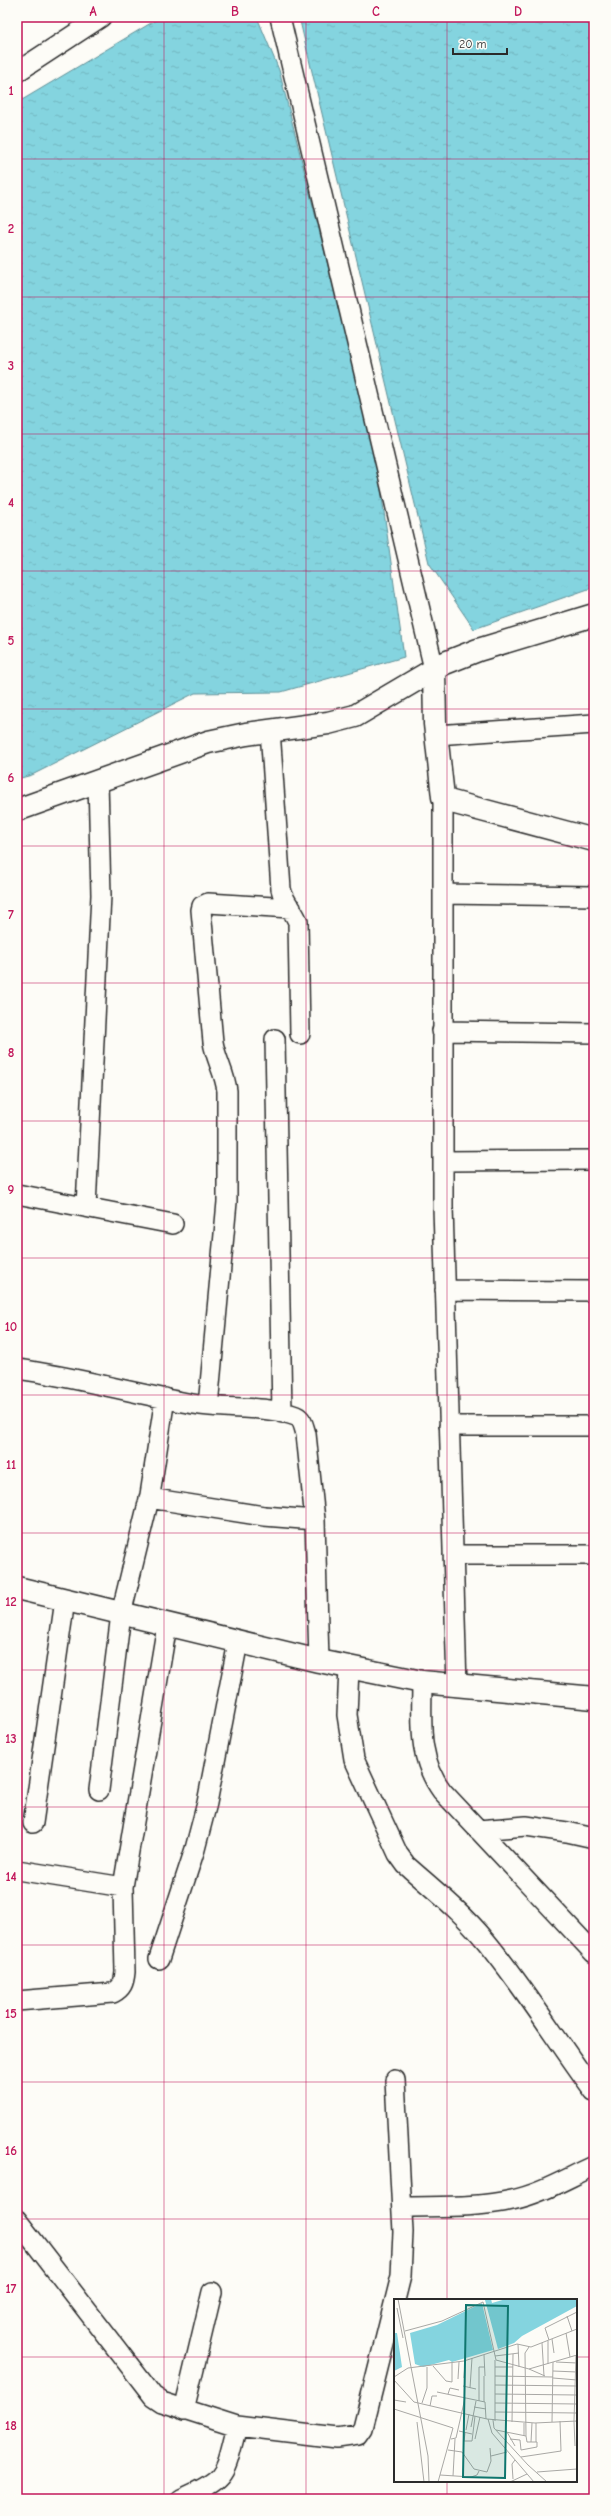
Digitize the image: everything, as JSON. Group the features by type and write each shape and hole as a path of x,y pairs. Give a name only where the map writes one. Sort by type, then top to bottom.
{"street":[{"path":"17,72 101,17"},
{"path":"280,17 434,669 436,735 443,797 442,1031 445,1290 457,1686"},
{"path":"17,810 208,742 270,730 328,723 355,716 434,669 478,650 594,615"},
{"path":"436,735 594,724"},
{"path":"270,730 281,889 283,898 291,908 298,922 300,1034"},
{"path":"86,1207 101,895 98,782"},
{"path":"443,797 448,801 594,840"},
{"path":"443,894 594,896"},
{"path":"208,1406 227,1202 227,1091 224,1073 217,1059 213,1042 201,910 202,906 208,903 291,908"},
{"path":"442,1031 594,1033"},
{"path":"275,1039 282,1413"},
{"path":"443,1161 594,1160"},
{"path":"17,1194 173,1224"},
{"path":"445,1290 594,1291"},
{"path":"17,1368 55,1374 208,1406 282,1413 298,1417 302,1422 315,1520 319,1661"},
{"path":"99,1790 121,1614 149,1498 165,1398"},
{"path":"449,1426 594,1426"},
{"path":"149,1498 264,1516 315,1520"},
{"path":"453,1555 594,1555"},
{"path":"17,1588 349,1668 422,1682 594,1698"},
{"path":"33,1823 65,1600"},
{"path":"17,2001 113,1994 120,1990 125,1972 123,1887 167,1625"},
{"path":"159,1959 195,1849 203,1818 238,1642"},
{"path":"349,1668 347,1715 354,1759 398,1854 406,1865 465,1918 485,1939 522,1986 594,2091"},
{"path":"422,1682 423,1747 429,1770 442,1791 594,1953"},
{"path":"478,1830 526,1826 567,1832 594,1838"},
{"path":"17,1870 123,1887"},
{"path":"395,2080 402,2207 401,2276 395,2299"},
{"path":"402,2207 477,2205 513,2200 536,2193 594,2166"},
{"path":"17,2220 153,2396 162,2402 184,2410 237,2426 337,2438 358,2435 363,2428 394,2304"},
{"path":"184,2410 212,2292"},
{"path":"181,2499 210,2486 221,2477 228,2462 237,2426"}],"water":[{"path":"161,17 257,17 279,70 377,461 404,657 281,692 195,693 32,775 17,779 17,103"},
{"path":"299,17 594,17 594,587 474,629 429,563"}]}
